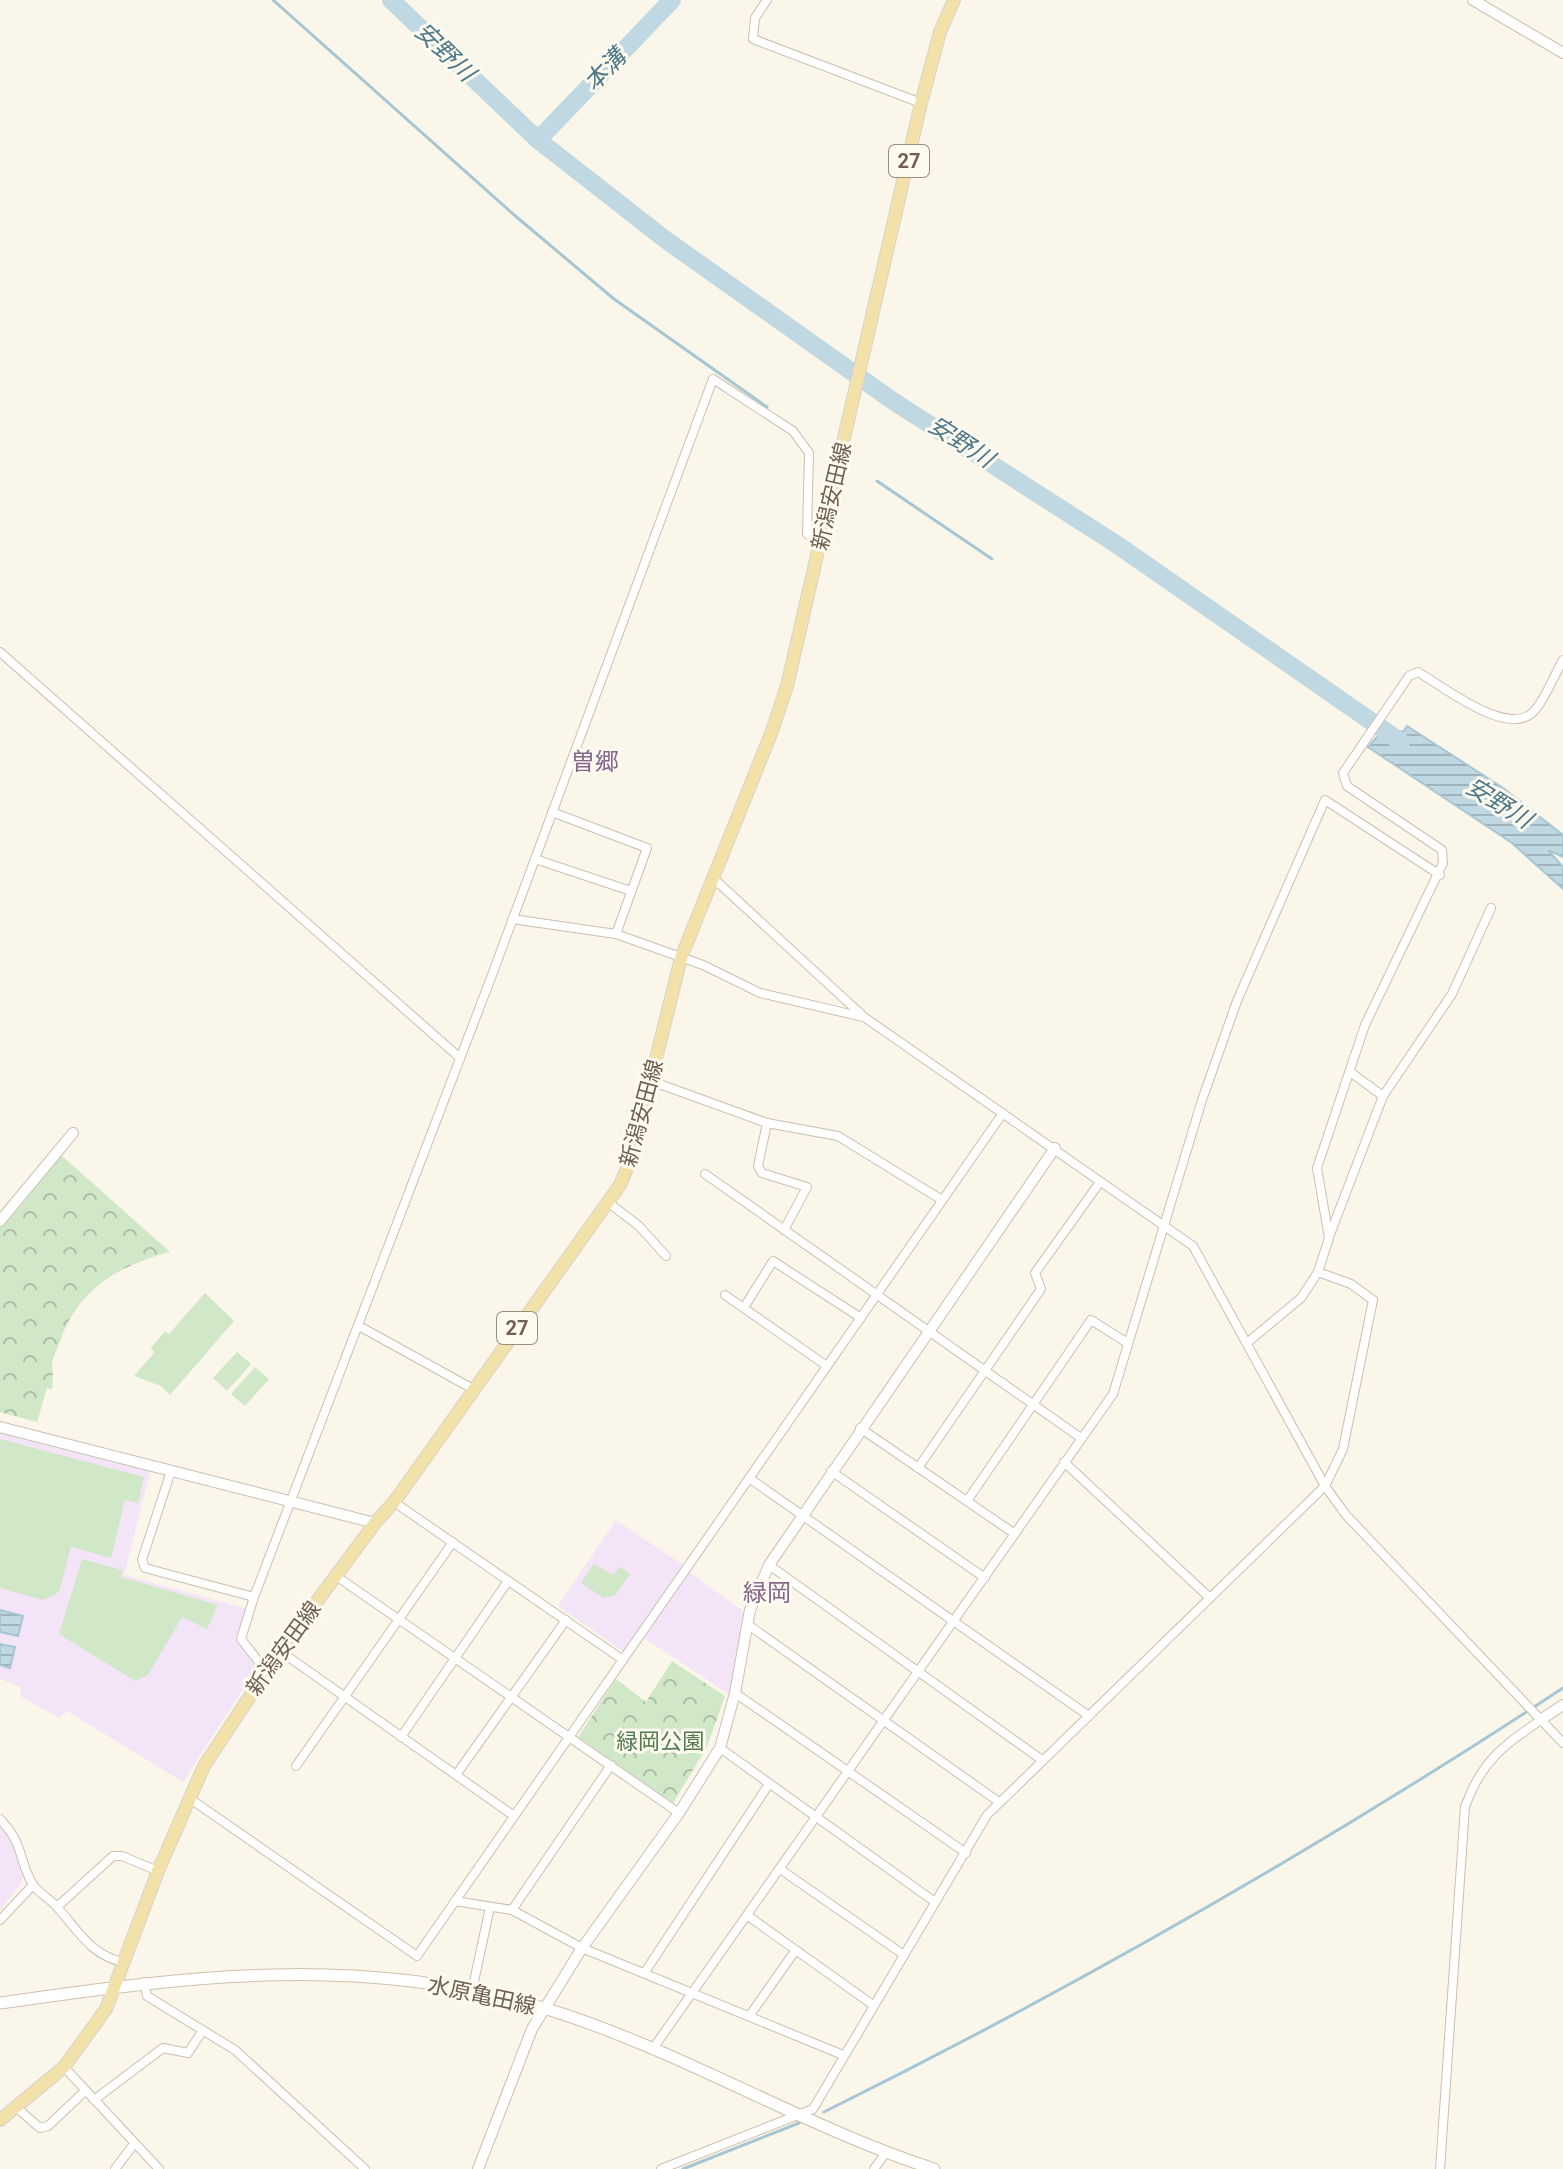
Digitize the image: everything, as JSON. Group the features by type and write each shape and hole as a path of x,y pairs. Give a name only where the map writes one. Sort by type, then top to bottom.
{"main road":[{"name":"新潟安田線","path":"0,2120 64,2067 106,2009 189,1798 231,1721 375,1523 394,1502 609,1203 631,1159 681,958 777,716 921,103 940,32 954,0"},
{"name":"水原亀田線","path":"0,2003 144,1982 241,1975 350,1973 410,1979 545,2009 652,2050 932,2169"}],"street":[{"path":"767,0 755,18 753,39 921,103"},
{"path":"1473,0 1563,53"},
{"path":"266,1671 241,1639 254,1597 535,859 713,379 793,431 803,442 809,453 807,534 820,542"},
{"path":"0,652 460,1058"},
{"path":"1329,1238 1317,1168 1365,1025 1440,875 1442,850 1347,786 1343,773 1409,676 1418,672 1493,716 1507,721 1519,720 1537,708 1563,660"},
{"path":"652,2050 691,1990 748,1916 1113,1394 1126,1342 1237,1001 1325,800 1440,875"},
{"path":"552,812 647,848 616,934"},
{"path":"535,859 631,891"},
{"path":"711,876 864,1017 1193,1246 1325,1486 1346,1515 1563,1743"},
{"path":"1248,1342 1301,1298 1318,1272 1383,1096 1452,994 1491,908"},
{"path":"512,919 616,934 681,958 760,993 864,1017"},
{"path":"1350,1072 1383,1096"},
{"path":"651,1081 767,1123 838,1136 942,1200"},
{"path":"189,1798 417,1956 1003,1113"},
{"path":"767,1123 758,1166 762,1173 807,1187 784,1230"},
{"path":"0,1221 73,1133"},
{"path":"478,2169 532,2029 582,1948 679,1813 720,1748 735,1693 747,1624 769,1565 860,1428 1055,1148"},
{"path":"705,1174 1081,1438"},
{"path":"918,1468 1041,1289 1035,1273 1100,1182"},
{"path":"609,1203 639,1226 666,1256"},
{"path":"745,1306 773,1261 861,1318"},
{"path":"661,2169 813,2109 987,1815 1325,1486 1343,1449 1373,1300 1351,1284 1318,1272"},
{"path":"725,1295 827,1366"},
{"path":"967,1501 1091,1320 1126,1342"},
{"path":"359,1326 473,1389"},
{"path":"0,1427 375,1523"},
{"path":"860,1428 1015,1534"},
{"path":"1064,1462 1210,1598"},
{"path":"171,1471 142,1560 145,1568 254,1597"},
{"path":"831,1471 985,1578"},
{"path":"749,1478 1089,1716"},
{"path":"394,1502 623,1660"},
{"path":"296,1766 453,1542"},
{"path":"769,1565 1042,1760"},
{"path":"336,1576 679,1813"},
{"path":"401,1737 508,1581"},
{"path":"456,1775 566,1620"},
{"path":"747,1624 999,1802"},
{"path":"280,1651 514,1816"},
{"path":"735,1693 849,1768 966,1853"},
{"path":"1440,2169 1465,1807 1475,1779 1497,1750 1563,1705"},
{"path":"720,1748 935,1902"},
{"path":"512,1910 611,1765"},
{"path":"645,1972 769,1784"},
{"path":"0,1819 16,1836 33,1885 57,1907 85,1942 109,1959 123,1962"},
{"path":"57,1907 113,1856 122,1856 158,1871"},
{"path":"780,1869 904,1955"},
{"path":"0,1920 33,1885"},
{"path":"455,1901 512,1910 582,1948 691,1990 843,2055"},
{"path":"472,1991 490,1907"},
{"path":"748,1916 873,2005"},
{"path":"750,2015 795,1951"},
{"path":"144,1982 147,1996 235,2050 362,2168"},
{"path":"94,2100 163,2048 188,2053 203,2030"},
{"path":"64,2067 159,2169"},
{"path":"17,2108 40,2128 48,2126 85,2091"},
{"path":"115,2169 134,2144"},
{"path":"874,2169 887,2151"}],"shaded area":[{"path":"0,1430 151,1469 124,1575 248,1609 235,1638 258,1666 183,1782 67,1711 59,1718 20,1696 21,1687 0,1679"},
{"path":"616,1520 683,1565 624,1652 558,1606"},
{"path":"689,1572 747,1614 730,1695 644,1638"},
{"path":"0,1822 17,1841 25,1867 21,1884 0,1910"}],"green space":[{"path":"61,1155 170,1252 117,1272 89,1293 78,1307 54,1356 52,1389 47,1388 37,1422 0,1412 0,1226"},
{"path":"205,1293 234,1321 170,1395 161,1386 134,1376 154,1353 151,1348 165,1331 169,1334"},
{"path":"237,1352 251,1364 227,1391 213,1378"},
{"path":"255,1367 269,1379 245,1406 231,1394"},
{"path":"0,1439 144,1477 138,1503 125,1500 111,1558 71,1547 59,1592 43,1600 0,1588"},
{"path":"82,1559 122,1570 121,1577 218,1605 207,1629 182,1617 148,1675 135,1681 59,1634"},
{"path":"594,1564 613,1575 620,1567 630,1574 615,1595 604,1598 581,1583"},
{"name":"緑岡公園","path":"672,1661 725,1696 707,1747 673,1803 578,1737 616,1679 646,1702"}],"water":[{"path":"1407,726 1503,788 1563,835 1563,857 1548,850 1563,867 1563,889 1512,843 1368,747 1383,732 1391,729 1403,732"},
{"path":"0,1610 23,1616 18,1636 0,1632"},
{"path":"0,1644 15,1647 10,1668 0,1665"}],"waterway":[{"path":"273,0 513,214 614,299 767,407"},
{"name":"安野川","path":"391,0 538,140 666,240 893,401 1116,544 1401,742"},
{"name":"本溝","path":"538,140 672,0"},
{"path":"877,481 992,559"},
{"path":"824,2112 1013,2015 1200,1911 1383,1802 1563,1688"},
{"path":"683,2169 799,2123"}],"district":[{"name":"曽郷","path":"595,762"},
{"name":"緑岡","path":"767,1593"}]}
